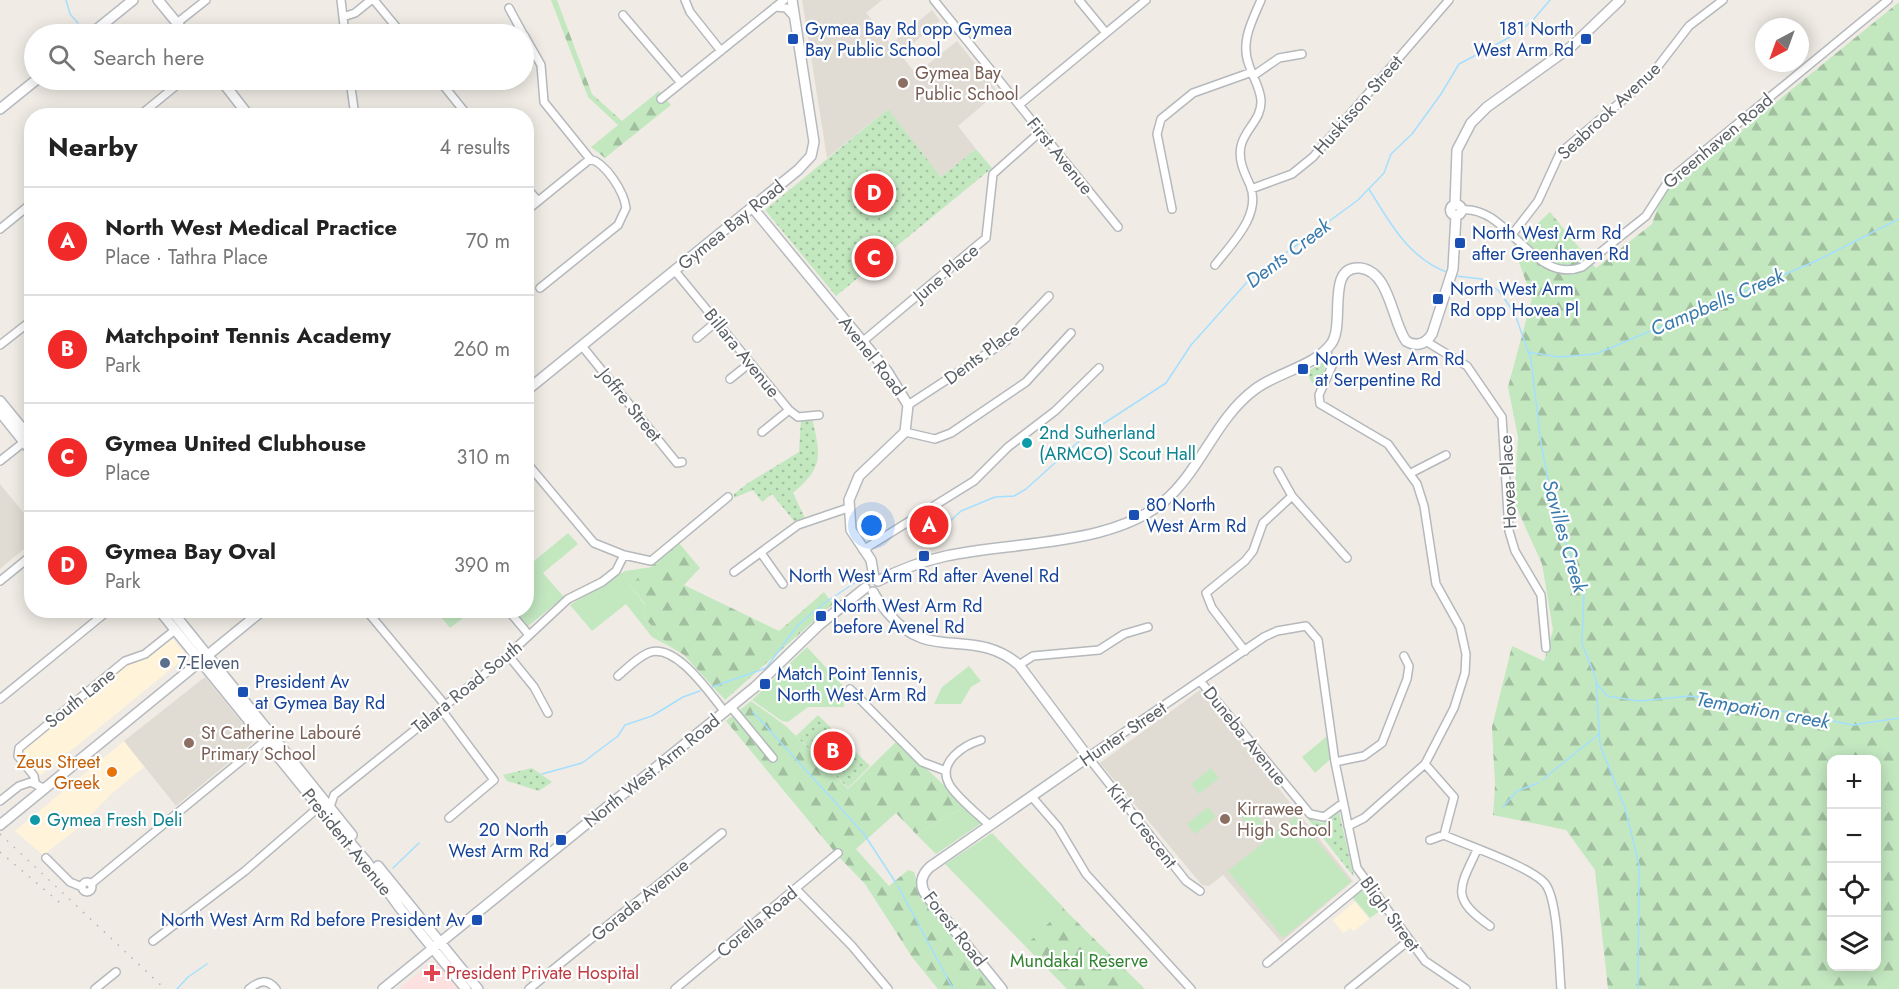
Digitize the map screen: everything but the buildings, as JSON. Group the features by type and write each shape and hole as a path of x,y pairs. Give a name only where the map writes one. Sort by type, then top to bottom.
{"street":[{"path":"103,24 133,0"},
{"path":"158,0 177,23 206,0"},
{"path":"341,0 344,24"},
{"path":"343,17 355,13 373,0 393,24"},
{"path":"686,0 690,12 721,51"},
{"path":"661,99 784,0"},
{"name":"Gymea Bay Road","path":"534,385 802,167 813,152 814,142 791,0"},
{"name":"First Avenue","path":"934,0 1118,227"},
{"path":"1079,0 1106,33"},
{"path":"1019,105 1146,0"},
{"path":"1215,265 1248,220 1252,203 1251,189 1240,156 1243,141 1256,121 1261,105 1247,59 1245,41 1261,0"},
{"name":"Huskisson Street","path":"1251,189 1292,174 1313,157 1449,0"},
{"path":"876,579 944,556 1051,542 1112,527 1146,514 1169,497 1180,485 1229,413 1248,395 1261,385 1326,350 1338,331 1339,281 1347,272 1355,268 1366,269 1375,275 1389,297 1399,330 1406,341 1418,345 1426,342 1432,334 1454,269 1457,150 1471,123 1487,107 1572,46 1620,0"},
{"name":"Seabrook Avenue","path":"1511,236 1538,201 1560,153 1649,78 1689,26 1724,0"},
{"name":"Greenhaven Road","path":"1457,210 1479,212 1553,267 1569,271 1587,265 1646,216 1669,180 1888,0"},
{"path":"775,7 786,8 794,17"},
{"path":"508,8 517,24"},
{"path":"623,15 681,83"},
{"path":"534,53 541,65 544,102 590,159 596,161 619,189 625,202 624,217 618,225 540,288"},
{"path":"1172,209 1157,134 1161,119 1193,93 1252,74 1279,58 1302,54"},
{"path":"0,109 24,90"},
{"path":"149,108 171,90"},
{"path":"229,90 243,108"},
{"path":"351,90 354,108"},
{"path":"447,90 462,108"},
{"name":"June Place","path":"862,342 986,238 993,174 1040,132"},
{"path":"534,204 590,159"},
{"path":"534,196 538,201"},
{"name":"Avenel Road","path":"752,207 887,371 908,405 905,432"},
{"path":"0,229 24,210"},
{"name":"Billara Avenue","path":"675,270 789,410 798,417 819,416"},
{"name":"Dents Place","path":"908,405 1006,341 1049,296"},
{"path":"697,339 716,322"},
{"path":"0,345 24,326"},
{"path":"1071,333 1026,382 951,433 935,439 905,432 860,476 854,485 848,508 851,530 871,560 876,579 877,588 869,590 895,622 918,639 943,644 986,646 999,651 1018,665 1088,757"},
{"name":"Hovea Place","path":"1426,342 1467,366 1503,417 1509,531 1515,551 1541,595 1546,648"},
{"name":"Joffre Street","path":"582,346 679,465"},
{"path":"1326,350 1332,366 1320,396 1320,404 1388,444 1411,473 1422,496 1436,584 1460,627 1466,654 1464,673 1454,708 1425,764 1364,818 1348,825"},
{"path":"730,380 750,363"},
{"path":"863,550 974,481 1008,447 1055,411 1099,368"},
{"path":"0,402 24,433"},
{"path":"762,432 789,410"},
{"path":"0,412 24,434"},
{"path":"0,461 24,443"},
{"path":"1411,473 1446,455"},
{"path":"1278,471 1292,496 1347,558"},
{"path":"534,472 590,540 624,555 651,561 728,497"},
{"path":"1245,651 1212,608 1206,593 1245,561 1253,551 1263,523 1292,496"},
{"path":"734,572 798,525 848,508"},
{"path":"761,553 783,584"},
{"name":"Talara Road South","path":"334,795 508,655 568,599 602,582 616,571 624,555"},
{"path":"0,581 24,562"},
{"name":"North West Arm Road","path":"383,989 767,677 819,625 869,590"},
{"path":"0,699 98,618"},
{"name":"President Avenue","path":"166,618 204,658"},
{"name":"President Avenue","path":"176,618 204,658 319,807 437,946 478,989"},
{"path":"0,825 253,618"},
{"path":"372,618 443,707 494,780 449,818"},
{"path":"515,618 529,635"},
{"name":"Hunter Street","path":"930,867 1271,633 1296,626 1309,627 1318,640"},
{"path":"1018,665 1033,656 1099,650 1124,634 1148,627"},
{"name":"South Lane","path":"35,782 34,776 18,756 19,748 125,661 145,654 176,630"},
{"name":"Bligh Street","path":"1318,640 1335,762 1355,862 1408,941 1431,967 1466,989"},
{"path":"618,676 650,652 665,652 679,660 695,675 773,758"},
{"path":"508,655 534,687 548,713"},
{"path":"1335,762 1365,756 1382,743 1407,680 1408,666 1404,656"},
{"name":"Duneba Avenue","path":"1201,682 1310,814 1324,817 1343,803"},
{"path":"850,689 922,762 946,771"},
{"path":"46,858 70,882 82,887 83,891 89,892 92,887 90,884 268,738"},
{"name":"President Avenue","path":"268,738 296,764 330,807 437,946 466,989"},
{"path":"981,740 968,744 960,750 949,761 946,771 949,784 989,825"},
{"name":"Kirk Crescent","path":"1088,757 1186,881 1200,891"},
{"path":"153,941 245,871 319,807 320,802 296,764"},
{"path":"1425,764 1454,798 1444,835"},
{"path":"0,801 19,786 35,782 45,789"},
{"path":"316,791 334,795 330,807"},
{"path":"1032,797 1058,828 1086,874 1191,989"},
{"name":"Gorada Avenue","path":"529,989 723,833"},
{"path":"1430,840 1444,835 1536,874 1546,884 1553,912 1561,989"},
{"path":"1477,850 1464,879 1462,897 1468,909 1490,926"},
{"name":"Corella Road","path":"675,989 838,853"},
{"name":"Forest Road","path":"930,867 922,879 924,892 1002,989"},
{"path":"1267,963 1366,881"},
{"path":"796,889 852,946 888,989"},
{"path":"1349,989 1408,941"},
{"path":"94,989 116,972"},
{"path":"249,989 264,981 276,989"}],"shaded area":[{"name":"Gymea Bay Public School","path":"802,0 882,0 866,13 891,44 932,10 940,21 900,54 916,74 957,41 998,92 958,126 976,149 941,177 888,109 827,158"},
{"path":"0,484 24,513 24,549 0,569"},
{"path":"171,637 187,656 41,775 36,774 20,754 21,750 128,663 142,660"},
{"name":"St Catherine Labouré Primary School","path":"205,677 256,740 176,806 124,741"},
{"name":"Kirrawee High School","path":"1200,690 1353,881 1281,942 1223,875 1209,886 1202,885 1100,763"},
{"path":"124,741 144,767 111,794 78,828 43,855 15,831"},
{"path":"1355,902 1369,919 1354,931 1350,928 1343,933 1333,920"},
{"name":"President Private Hospital","path":"433,961 458,989 399,989"}],"green space":[{"path":"551,0 557,0 592,94 622,121 659,91 671,105 605,158 591,147 618,125 588,97"},
{"path":"1899,2 1899,989 1608,989 1595,870 1566,830 1493,815 1495,785 1492,727 1512,646 1544,661 1553,630 1542,564 1514,502 1518,437 1508,387 1532,298 1513,246 1550,212 1596,268 1652,224 1662,195"},
{"path":"888,109 941,177 976,149 992,168 836,296 765,210"},
{"path":"1325,361 1324,374 1317,389 1310,380 1308,371"},
{"path":"812,417 818,459 811,475 793,493 807,522 798,526 772,494 762,502 753,490 734,498 734,494 748,483 799,452 801,418"},
{"path":"568,533 578,544 543,573 564,597 527,627 519,618 534,618 534,561"},
{"path":"679,543 700,568 684,585 779,631 824,592 833,604 725,700 684,655 669,646 644,617 645,604 630,585"},
{"path":"652,567 630,585 645,605 644,617 669,646 652,637 626,604 592,631 570,605 625,571"},
{"path":"442,618 463,618 450,628"},
{"path":"807,647 844,687 844,707 808,707 788,722 782,721 752,700"},
{"path":"969,666 981,681 971,687 961,704 934,704 942,687"},
{"path":"751,701 786,726 848,789 897,741 966,806 916,834 896,813 856,849 889,886 908,870 914,872 920,891 1000,989 938,989 912,957 865,884 838,856 726,721"},
{"path":"818,715 870,766 848,788 796,736"},
{"path":"1331,733 1334,756 1315,773 1302,757"},
{"path":"532,768 552,782 539,791 507,781 503,775"},
{"path":"1211,768 1219,778 1199,794 1191,784"},
{"path":"966,806 983,822 936,854 916,834"},
{"path":"1208,807 1216,817 1195,834 1187,824"},
{"path":"1251,809 1266,827 1256,835 1241,817"},
{"path":"1339,812 1354,877 1307,818 1322,823"},
{"path":"1296,816 1351,882 1283,938 1228,871"},
{"path":"992,833 1064,908 1025,946 945,864"},
{"path":"1362,891 1368,892 1379,906 1380,911 1370,918 1352,897"},
{"name":"Mundakal Reserve","path":"1064,908 1145,989 1067,989 1025,946"}],"waterway":[{"path":"66,0 70,14 78,23"},
{"name":"Dents Creek","path":"947,524 961,511 995,497 1014,496 1026,489 1086,435 1166,383 1191,345 1249,280 1358,200 1384,173 1391,154 1412,134 1459,64 1516,34 1533,20 1550,0"},
{"name":"Savilles Creek","path":"1369,189 1393,227 1412,249 1435,267 1449,273"},
{"name":"Campbells Creek","path":"1528,352 1559,357 1596,354 1816,261 1899,219"},
{"name":"Savilles Creek","path":"1456,276 1482,279 1499,291 1515,314 1531,360 1541,443 1555,516 1584,588 1582,644 1596,679 1600,745 1625,808 1639,865 1638,989"},
{"name":"Dents Creek","path":"712,687 766,668 797,626 823,604 859,580"},
{"name":"Tempation creek","path":"1597,684 1607,696 1639,701 1690,696 1741,703 1853,725 1899,718"},
{"name":"Dents Creek","path":"542,774 582,763 618,736 625,725 652,716 683,697 700,691"},
{"path":"753,712 864,834 896,883"},
{"path":"1542,780 1599,734"},
{"path":"1503,807 1517,791 1538,783"},
{"path":"393,868 419,843"},
{"path":"898,886 953,989"},
{"path":"177,989 188,977 207,964"}],"railway":[{"path":"0,834 165,989"},
{"path":"0,852 65,907"}],"place":[{"name":"Gymea Bay Rd opp Gymea Bay Public School","path":"793,39"},
{"name":"181 North West Arm Rd","path":"1586,39"},
{"name":"Gymea Bay Public School","path":"903,83"},
{"name":"Gymea Bay Oval","path":"874,193"},
{"name":"North West Arm Rd after Greenhaven Rd","path":"1460,243"},
{"name":"Gymea United Clubhouse","path":"874,258"},
{"name":"North West Arm Rd opp Hovea Pl","path":"1438,299"},
{"name":"North West Arm Rd at Serpentine Rd","path":"1303,369"},
{"name":"2nd Sutherland (ARMCO) Scout Hall","path":"1027,443"},
{"name":"80 North West Arm Rd","path":"1134,515"},
{"name":"North West Medical Practice","path":"929,525"},
{"name":"North West Arm Rd after Avenel Rd","path":"924,556"},
{"name":"North West Arm Rd before Avenel Rd","path":"821,616"},
{"name":"7-Eleven","path":"165,663"},
{"name":"Match Point Tennis, North West Arm Rd","path":"765,684"},
{"name":"President Av at Gymea Bay Rd","path":"243,692"},
{"name":"St Catherine Labouré Primary School","path":"189,743"},
{"name":"Matchpoint Tennis Academy","path":"833,751"},
{"name":"Zeus Street Greek","path":"112,772"},
{"name":"Kirrawee High School","path":"1225,819"},
{"name":"Gymea Fresh Deli","path":"35,820"},
{"name":"20 North West Arm Rd","path":"561,840"},
{"name":"North West Arm Rd before President Av","path":"477,920"},
{"name":"President Private Hospital","path":"432,973"}]}
